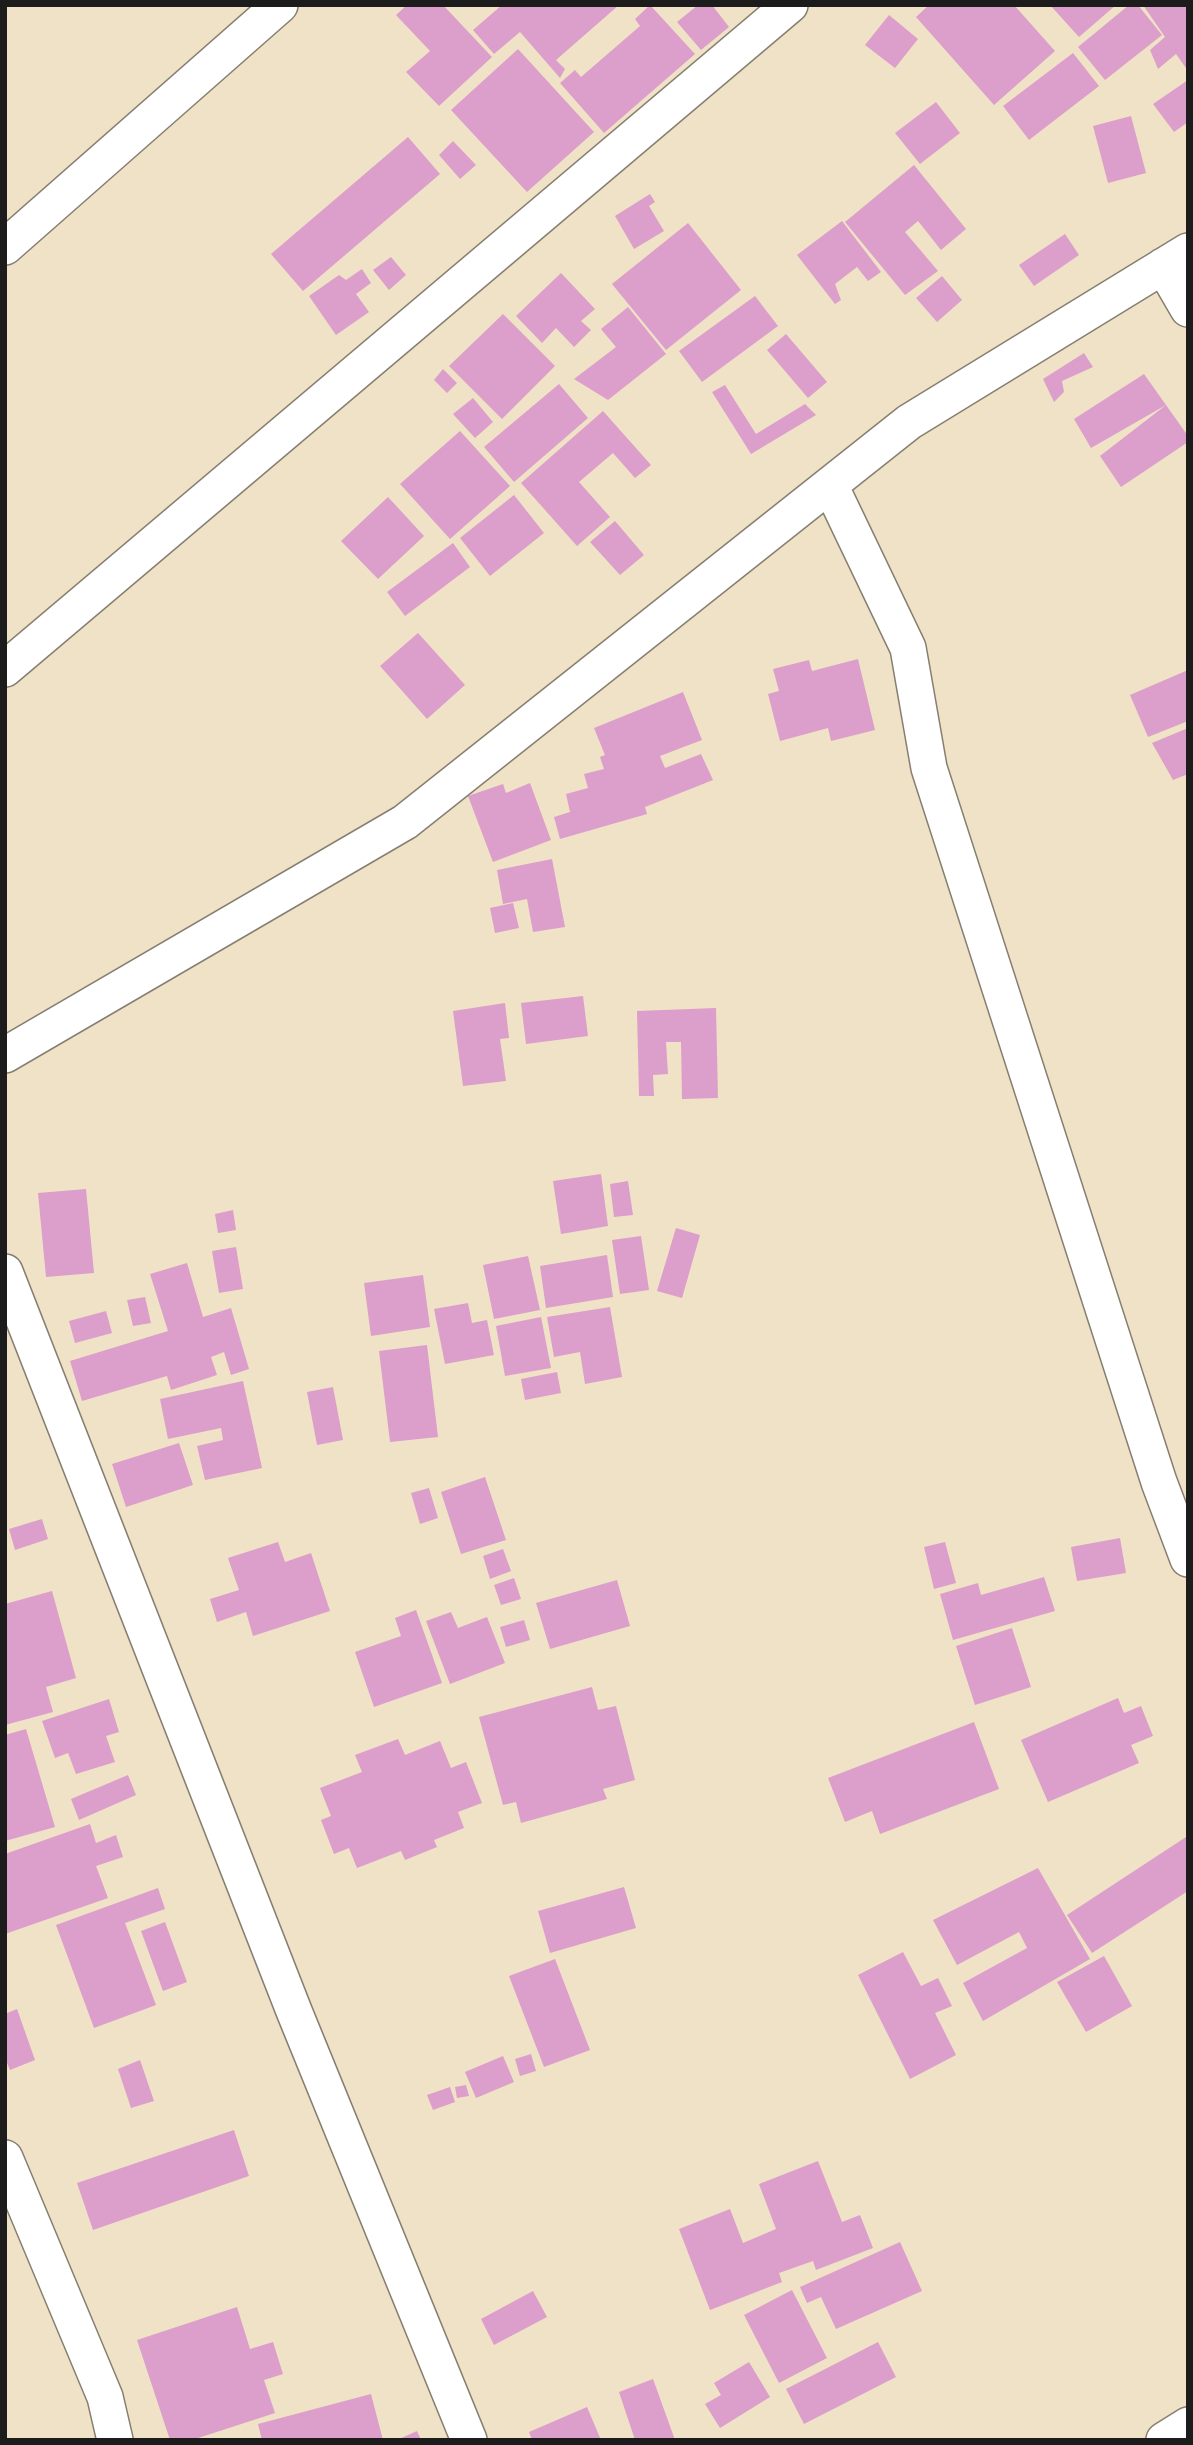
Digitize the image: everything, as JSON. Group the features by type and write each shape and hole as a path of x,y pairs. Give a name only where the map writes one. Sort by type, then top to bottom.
{"street":[{"path":"5,247 280,5"},
{"path":"5,668 790,5"},
{"path":"5,1055 405,822 909,422 1175,258 1188,309"},
{"path":"831,485 908,648 929,768 1159,1482 1188,1559"},
{"path":"5,1272 294,2011 469,2440"},
{"path":"5,2158 105,2397 115,2440"},
{"path":"1164,2440 1188,2425"}],"building":[{"path":"407,5 443,5 492,57 439,106 406,72 430,51 396,15"},
{"path":"502,5 619,5 556,60 565,69 560,78 520,32 494,54 473,30"},
{"path":"650,5 695,54 604,133 560,83 575,70 581,77 640,26 635,19"},
{"path":"698,5 712,5 729,27 701,50 677,22"},
{"path":"929,5 1014,5 1055,51 994,105 916,17"},
{"path":"1050,5 1116,5 1079,37"},
{"path":"1129,5 1138,5 1162,35 1105,80 1078,47"},
{"path":"1143,5 1188,5 1188,71 1176,54 1158,69 1150,50 1165,37"},
{"path":"889,15 918,39 895,68 865,45"},
{"path":"518,49 594,132 527,192 451,110"},
{"path":"1073,53 1099,86 1029,140 1003,106"},
{"path":"1188,80 1188,122 1174,132 1153,104"},
{"path":"936,102 960,133 920,164 895,133"},
{"path":"1131,116 1146,173 1108,183 1093,126"},
{"path":"408,137 440,174 303,291 271,254"},
{"path":"453,141 476,165 460,179 439,155"},
{"path":"914,165 966,229 941,250 918,221 905,232 938,271 905,295 845,222"},
{"path":"650,194 655,202 649,206 664,231 634,249 615,216"},
{"path":"842,221 881,272 868,281 857,267 835,284 841,300 835,304 797,255"},
{"path":"688,223 741,290 666,350 612,284"},
{"path":"1065,234 1079,255 1034,286 1019,265"},
{"path":"391,257 406,275 389,290 373,270"},
{"path":"362,269 371,283 356,294 369,312 336,335 309,296 339,275 346,280"},
{"path":"561,273 595,309 581,321 591,330 574,347 556,328 542,343 516,316"},
{"path":"942,276 962,300 937,322 916,298"},
{"path":"755,296 778,326 702,382 679,351"},
{"path":"628,307 666,354 608,400 574,379 616,347 601,329"},
{"path":"503,314 555,366 502,419 449,366"},
{"path":"786,334 827,382 808,398 767,350"},
{"path":"1084,353 1093,367 1062,381 1064,392 1054,402 1043,379"},
{"path":"443,369 457,383 447,393 434,380"},
{"path":"1144,374 1166,405 1091,448 1074,419"},
{"path":"559,384 588,418 514,482 484,447"},
{"path":"725,385 756,434 805,404 816,415 751,454 712,392"},
{"path":"473,398 493,422 475,438 453,414"},
{"path":"1166,405 1188,436 1188,442 1121,487 1100,456"},
{"path":"603,411 651,465 635,478 613,453 579,482 610,517 577,546 521,483"},
{"path":"460,431 510,486 450,539 400,484"},
{"path":"514,495 544,533 490,576 460,538"},
{"path":"388,497 424,536 378,579 341,541"},
{"path":"615,521 644,555 620,575 590,542"},
{"path":"453,543 470,567 405,616 387,592"},
{"path":"418,633 465,685 427,719 380,666"},
{"path":"858,659 875,730 831,741 828,728 780,741 768,694 779,691 773,669 809,660 812,671"},
{"path":"1188,670 1188,721 1148,737 1130,695"},
{"path":"683,692 702,740 660,756 665,768 701,754 713,780 645,807 647,814 560,839 554,817 570,812 566,794 588,788 584,774 604,769 600,757 605,755 594,728"},
{"path":"1188,728 1188,774 1173,780 1152,743"},
{"path":"530,783 551,840 493,862 468,796 503,784 506,793"},
{"path":"552,859 565,927 533,932 527,899 503,904 497,870"},
{"path":"513,903 519,928 495,933 490,908"},
{"path":"583,996 588,1036 526,1044 521,1003"},
{"path":"505,1003 509,1038 500,1039 506,1081 463,1086 453,1011"},
{"path":"716,1008 718,1098 682,1099 681,1042 666,1042 668,1074 653,1075 654,1096 639,1096 637,1011"},
{"path":"601,1174 608,1226 561,1234 553,1181"},
{"path":"628,1181 633,1215 614,1217 610,1184"},
{"path":"86,1189 94,1273 46,1277 38,1193"},
{"path":"233,1210 236,1230 218,1233 215,1214"},
{"path":"676,1228 700,1235 682,1298 657,1291"},
{"path":"641,1236 649,1290 620,1294 612,1240"},
{"path":"236,1247 243,1289 219,1293 212,1251"},
{"path":"607,1255 613,1297 546,1308 540,1266"},
{"path":"528,1256 540,1310 494,1319 483,1265"},
{"path":"187,1263 203,1317 231,1308 249,1369 231,1375 224,1352 211,1357 217,1375 171,1390 167,1376 82,1401 70,1361 168,1331 150,1274"},
{"path":"423,1275 430,1327 371,1336 364,1283"},
{"path":"145,1297 151,1323 133,1326 127,1300"},
{"path":"468,1303 472,1323 487,1320 494,1355 445,1364 434,1309"},
{"path":"610,1307 622,1377 585,1384 580,1352 554,1357 547,1317"},
{"path":"106,1311 112,1333 75,1343 69,1321"},
{"path":"541,1317 551,1368 505,1376 496,1326"},
{"path":"427,1345 438,1437 390,1442 379,1351"},
{"path":"557,1372 561,1393 525,1400 521,1379"},
{"path":"243,1381 262,1468 205,1480 197,1446 223,1440 221,1428 168,1439 160,1399"},
{"path":"333,1387 343,1440 317,1445 307,1392"},
{"path":"179,1443 193,1485 126,1507 112,1464"},
{"path":"485,1477 506,1540 461,1554 441,1492"},
{"path":"429,1488 438,1518 420,1524 411,1493"},
{"path":"42,1519 48,1539 15,1550 9,1529"},
{"path":"1120,1538 1126,1573 1077,1581 1071,1547"},
{"path":"278,1542 285,1562 311,1553 330,1611 253,1636 246,1612 217,1622 210,1599 239,1590 228,1558"},
{"path":"945,1542 956,1583 934,1589 924,1547"},
{"path":"503,1549 511,1571 490,1579 483,1556"},
{"path":"1044,1577 1055,1611 953,1640 940,1594 978,1583 981,1595"},
{"path":"514,1578 521,1599 501,1605 494,1585"},
{"path":"617,1580 630,1626 550,1649 536,1603"},
{"path":"52,1591 76,1678 46,1687 53,1712 5,1725 5,1604"},
{"path":"416,1610 442,1683 374,1707 355,1652 401,1636 395,1618"},
{"path":"451,1612 458,1628 487,1617 505,1663 450,1684 426,1621"},
{"path":"524,1620 530,1640 506,1647 500,1627"},
{"path":"1012,1628 1031,1687 975,1705 956,1646"},
{"path":"592,1687 598,1710 616,1706 635,1780 603,1789 607,1799 521,1823 516,1802 503,1805 479,1717"},
{"path":"1118,1698 1124,1713 1141,1706 1153,1736 1131,1745 1139,1763 1048,1802 1021,1740"},
{"path":"109,1699 119,1732 106,1736 115,1762 76,1774 68,1753 55,1758 42,1721"},
{"path":"974,1722 999,1789 880,1834 872,1811 845,1822 828,1778"},
{"path":"26,1729 55,1827 5,1841 5,1735"},
{"path":"398,1739 405,1755 440,1741 451,1768 466,1762 482,1803 458,1812 464,1828 434,1840 437,1847 405,1860 401,1851 357,1868 349,1848 334,1854 321,1820 331,1816 320,1788 362,1772 355,1755"},
{"path":"128,1775 136,1795 79,1820 71,1799"},
{"path":"90,1824 96,1843 116,1835 123,1857 96,1866 108,1898 5,1934 5,1854"},
{"path":"1186,1837 1188,1891 1092,1953 1067,1915"},
{"path":"1038,1868 1090,1959 983,2021 963,1983 1027,1948 1019,1932 957,1965 933,1920"},
{"path":"624,1887 636,1928 550,1953 538,1911"},
{"path":"158,1888 165,1909 125,1923 156,2005 94,2028 56,1925"},
{"path":"165,1922 187,1982 163,1991 141,1931"},
{"path":"903,1952 921,1986 938,1978 952,2006 935,2013 956,2055 910,2079 858,1975"},
{"path":"1104,1956 1132,2006 1086,2032 1057,1982"},
{"path":"555,1959 590,2050 544,2067 509,1976"},
{"path":"17,2009 35,2060 10,2070 5,2058 5,2014"},
{"path":"531,2054 536,2071 520,2076 515,2059"},
{"path":"503,2056 514,2082 476,2098 465,2072"},
{"path":"140,2060 154,2101 131,2108 118,2069"},
{"path":"466,2085 469,2096 457,2098 455,2087"},
{"path":"450,2087 455,2102 433,2110 427,2095"},
{"path":"234,2130 249,2176 93,2230 77,2183"},
{"path":"818,2161 842,2222 860,2215 873,2248 816,2270 813,2261 779,2273 782,2282 710,2310 679,2229 730,2209 743,2243 776,2229 759,2184"},
{"path":"900,2242 922,2291 836,2329 821,2297 807,2303 800,2287"},
{"path":"792,2290 827,2358 779,2383 744,2315"},
{"path":"533,2291 547,2317 494,2345 481,2319"},
{"path":"237,2307 250,2349 273,2342 283,2374 264,2380 275,2413 192,2440 170,2440 137,2340"},
{"path":"878,2342 896,2377 804,2424 786,2389"},
{"path":"749,2362 770,2397 720,2428 705,2404 721,2395 714,2383"},
{"path":"653,2379 675,2440 635,2440 619,2392"},
{"path":"371,2394 383,2440 262,2440 258,2424"},
{"path":"587,2407 601,2440 532,2440 529,2432"},
{"path":"417,2431 421,2440 397,2440"}]}
